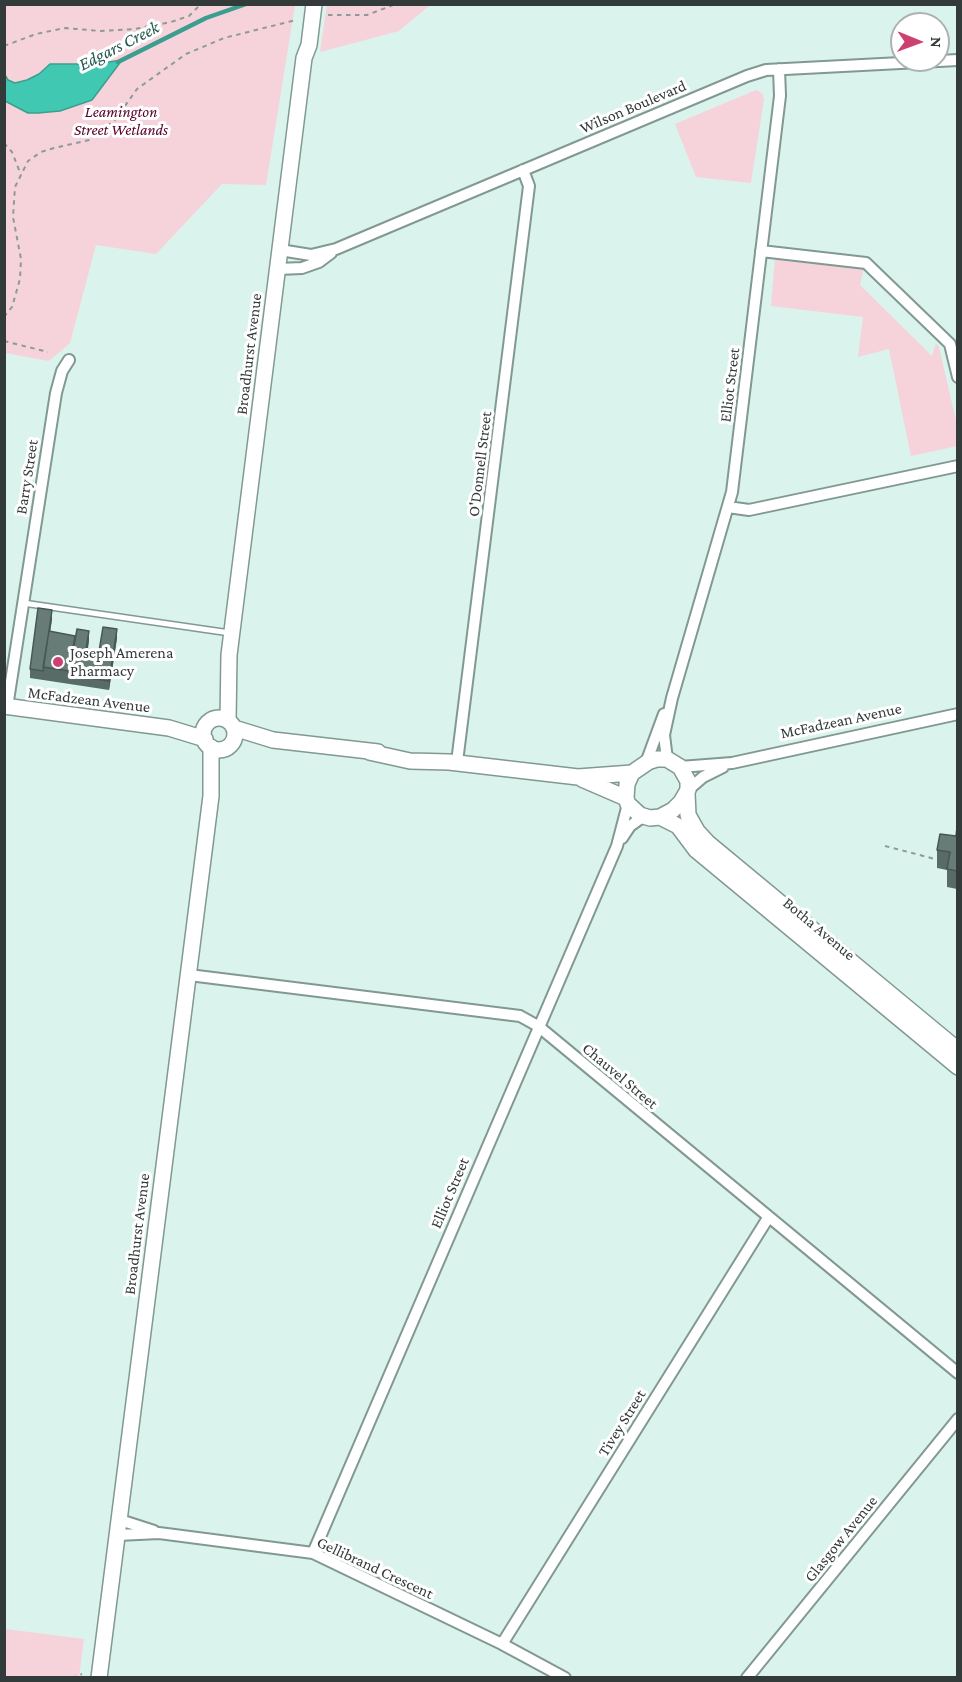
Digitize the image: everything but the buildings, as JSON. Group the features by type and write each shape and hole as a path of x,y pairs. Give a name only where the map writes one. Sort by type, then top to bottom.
{"street":[{"name":"Broadhurst Avenue","path":"99,1677 304,58 309,45 311,10"},
{"name":"Wilson Boulevard","path":"280,250 310,255 336,249 766,70 957,60"},
{"name":"Elliot Street","path":"674,763 664,735 672,698 728,507 780,96 779,69"},
{"name":"O'Donnell Street","path":"453,762 530,186 524,170"},
{"name":"Wilson Boulevard","path":"278,269 302,268 319,262 336,249"},
{"path":"761,251 866,264 950,345 957,377"},
{"name":"Barry Street","path":"6,707 56,393 62,371 69,360"},
{"path":"728,507 749,510 957,466"},
{"name":"Elliot Street","path":"646,763 659,725 672,698"},
{"name":"McFadzean Avenue","path":"6,707 369,752 410,761 453,762 578,777 632,773"},
{"name":"McFadzean Avenue","path":"674,763 697,767 732,763 957,714"},
{"path":"657,759 674,763 688,781 687,791 673,810 650,819 633,810 627,801 627,784 632,773 646,763 657,759"},
{"name":"McFadzean Avenue","path":"687,791 703,777 732,763"},
{"name":"McFadzean Avenue","path":"578,777 627,801"},
{"name":"Botha Avenue","path":"687,791 688,815 697,831 708,843 776,908 957,1067"},
{"name":"Elliot Street","path":"617,846 627,801"},
{"name":"Elliot Street","path":"313,1553 617,846 630,826 644,816"},
{"name":"Botha Avenue","path":"660,817 678,826 696,850 776,908 957,1050"},
{"name":"Chauvel Street","path":"189,975 520,1016 538,1026 957,1373"},
{"name":"Tivey Street","path":"502,1644 768,1218"},
{"name":"Glasgow Avenue","path":"747,1677 957,1419"},
{"name":"Gellibrand Crescent","path":"119,1527 313,1553 565,1677"}],"lane":[{"path":"23,603 232,634"}],"path":[{"path":"4,46 36,34 65,28 100,31 135,29 171,22 189,16 201,4"},
{"path":"4,317 12,307 20,279 21,259 13,217 15,187 28,161 41,152 88,140 115,120 137,89 186,54 224,38 311,10 325,15 367,15 396,4"},
{"path":"4,143 12,152 21,175"},
{"path":"4,341 48,352"},
{"path":"885,846 939,860"},
{"path":"72,1677 82,1674"}],"green space":[{"path":"327,4 430,5 399,31 320,52"},
{"name":"Leamington Street Wetlands","path":"4,5 295,5 266,185 222,184 156,254 96,245 70,343 49,361 5,353"},
{"path":"756,90 762,93 764,99 751,183 696,177 675,124"},
{"path":"775,258 864,268 860,285 932,356 936,343 939,347 957,425 957,446 911,456 889,349 858,357 863,317 771,306"},
{"path":"5,1629 84,1639 79,1677 5,1677"}],"shaded area":[{"path":"122,60 92,100 60,111 38,113 28,113 5,101 5,75 8,80 15,83 39,74 50,64 96,64"}],"waterway":[{"name":"Edgars Creek","path":"118,62 206,18 246,4"}],"place":[{"name":"Joseph Amerena Pharmacy","path":"58,662"}]}
